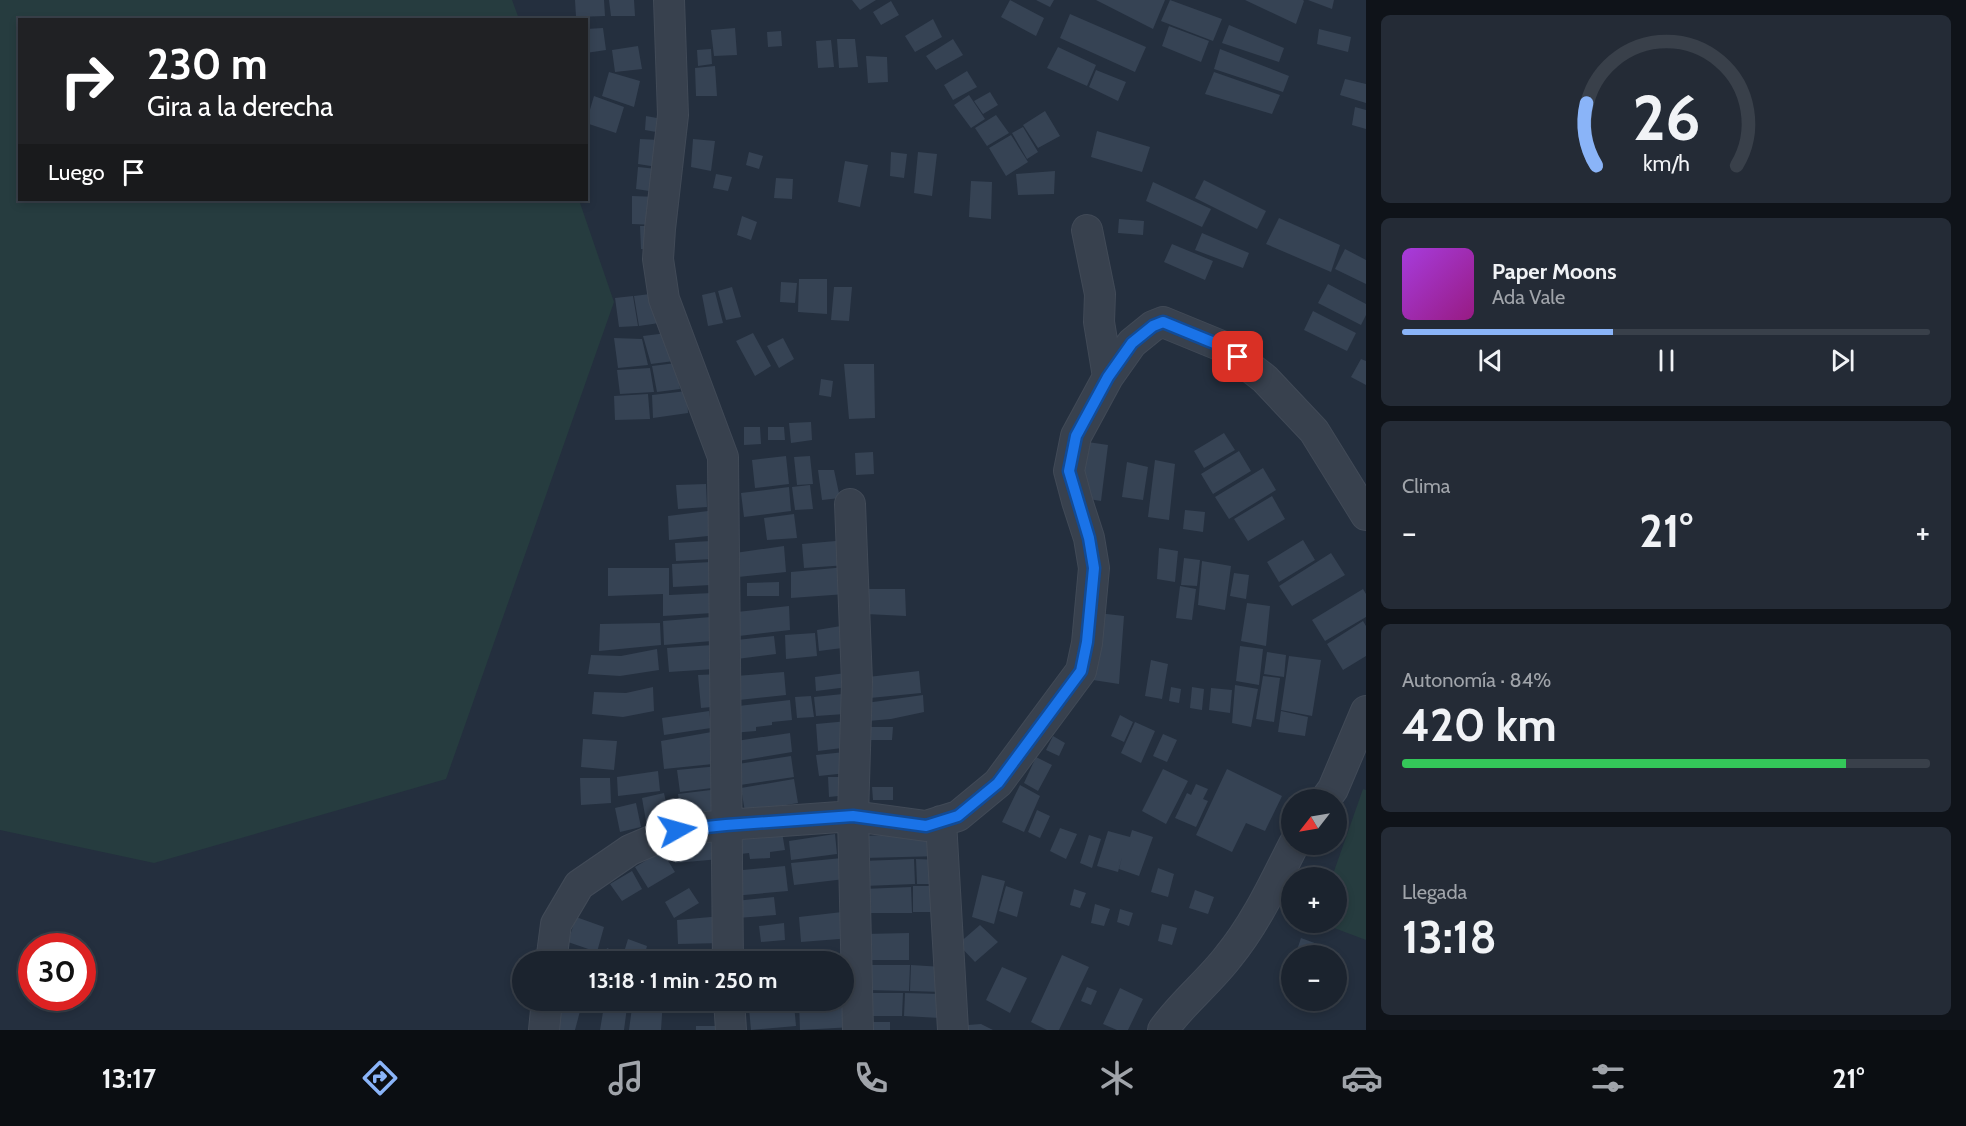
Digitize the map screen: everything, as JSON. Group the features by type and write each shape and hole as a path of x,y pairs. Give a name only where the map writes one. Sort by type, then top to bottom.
{"street":[{"path":"669,0 673,115 658,259 664,299 723,457 728,951"},
{"path":"1087,230 1100,294 1099,322 1108,377"},
{"path":"552,951 556,924 579,885 630,850 677,830 853,816 926,826 958,816 998,783 1081,671 1087,642 1094,568 1089,538 1069,471 1076,436 1108,377 1132,343 1153,326 1163,322 1224,347 1265,379 1314,431 1366,515"},
{"path":"850,504 857,682 853,816 858,1030"},
{"path":"1333,789 1366,711"},
{"path":"941,821 952,1030"},
{"path":"1163,1030 1234,950 1252,924 1288,855"},
{"path":"544,1030 546,1011"},
{"path":"730,1011 731,1030"}],"green space":[{"path":"0,0 512,0 519,18 18,18 18,201 579,201 614,302 446,779 154,863 0,830"},
{"path":"1363,789 1366,790 1366,940 1347,933 1347,867 1336,867 1340,855 1347,855 1347,834"}],"building":[{"path":"575,0 604,0 605,16 576,17"},
{"path":"609,0 634,0 635,16 611,16"},
{"path":"852,0 876,0 860,10"},
{"path":"1010,0 1044,18 1036,36 1001,17"},
{"path":"1036,0 1054,0 1050,7"},
{"path":"1096,0 1165,0 1153,29"},
{"path":"1170,0 1222,19 1213,41 1161,21"},
{"path":"1245,0 1303,0 1304,1 1296,24"},
{"path":"1308,0 1334,0 1332,9"},
{"path":"891,1 899,15 881,25 873,12"},
{"path":"1070,14 1146,47 1135,72 1060,38"},
{"path":"933,19 942,37 915,52 905,36"},
{"path":"1229,25 1284,48 1279,62 1222,43"},
{"path":"1169,26 1209,41 1201,62 1162,46"},
{"path":"603,28 606,50 588,53 588,29"},
{"path":"735,28 737,55 714,56 711,30"},
{"path":"1319,29 1351,37 1348,52 1317,44"},
{"path":"781,31 782,46 768,47 767,32"},
{"path":"837,39 855,39 858,67 839,68"},
{"path":"953,39 963,55 936,70 926,56"},
{"path":"831,40 834,67 818,68 816,41"},
{"path":"638,46 642,69 615,72 612,50"},
{"path":"1058,47 1096,65 1087,86 1047,68"},
{"path":"711,49 712,64 698,66 697,50"},
{"path":"1220,49 1289,76 1283,92 1214,69"},
{"path":"866,56 887,57 888,82 868,83"},
{"path":"715,66 717,96 696,96 695,68"},
{"path":"1096,70 1126,82 1118,101 1089,87"},
{"path":"967,71 977,87 953,100 944,85"},
{"path":"609,72 640,81 634,107 602,96"},
{"path":"1214,72 1280,95 1272,114 1205,94"},
{"path":"1345,79 1366,84 1366,103 1340,95"},
{"path":"990,92 998,105 983,114 974,101"},
{"path":"969,95 985,119 971,128 954,105"},
{"path":"594,96 624,107 616,133 588,124"},
{"path":"1355,107 1366,110 1366,129 1352,125"},
{"path":"1045,111 1060,136 1038,148 1023,125"},
{"path":"996,115 1009,133 987,146 975,128"},
{"path":"646,116 657,118 656,132 645,130"},
{"path":"1023,127 1038,152 1027,159 1012,133"},
{"path":"1097,131 1150,147 1142,172 1091,157"},
{"path":"1011,135 1028,162 1006,176 989,148"},
{"path":"640,139 660,140 657,167 638,164"},
{"path":"693,139 715,141 711,171 691,167"},
{"path":"749,152 763,156 759,169 746,165"},
{"path":"891,152 907,154 904,178 890,176"},
{"path":"918,152 937,154 932,196 914,193"},
{"path":"845,161 868,165 860,207 838,202"},
{"path":"638,167 657,169 656,192 636,189"},
{"path":"1055,171 1054,194 1018,195 1016,174"},
{"path":"716,174 732,177 728,191 713,188"},
{"path":"776,178 793,179 792,199 774,198"},
{"path":"1204,180 1266,211 1257,229 1195,198"},
{"path":"971,181 992,182 991,219 969,217"},
{"path":"1153,182 1211,209 1202,227 1146,201"},
{"path":"632,196 658,197 657,225 632,224"},
{"path":"742,216 757,222 751,240 737,235"},
{"path":"1279,218 1340,245 1331,272 1266,244"},
{"path":"1119,219 1144,221 1143,235 1118,233"},
{"path":"640,226 653,226 654,249 641,249"},
{"path":"1202,233 1249,253 1243,268 1195,250"},
{"path":"1172,244 1213,261 1205,280 1164,262"},
{"path":"1345,249 1366,260 1366,284 1335,269"},
{"path":"799,279 827,279 827,314 798,312"},
{"path":"781,282 797,283 795,303 780,302"},
{"path":"1328,284 1366,304 1366,315 1361,325 1318,303"},
{"path":"732,287 741,317 726,320 718,291"},
{"path":"834,287 852,287 849,321 831,320"},
{"path":"715,292 723,323 708,326 702,295"},
{"path":"650,294 659,323 639,326 634,296"},
{"path":"633,296 638,326 619,327 615,298"},
{"path":"1313,311 1356,333 1347,351 1304,330"},
{"path":"667,333 674,361 651,364 643,336"},
{"path":"753,333 771,366 755,376 736,341"},
{"path":"614,338 642,339 648,365 618,368"},
{"path":"783,338 794,359 779,368 767,346"},
{"path":"1361,359 1366,361 1366,385 1351,377"},
{"path":"676,363 680,389 657,392 652,366"},
{"path":"844,364 874,364 875,418 849,419"},
{"path":"650,368 654,392 620,394 617,370"},
{"path":"821,379 833,381 831,397 819,395"},
{"path":"687,391 688,413 653,418 652,395"},
{"path":"648,394 650,419 615,420 614,396"},
{"path":"811,422 812,440 791,443 789,423"},
{"path":"744,427 760,427 761,444 744,445"},
{"path":"768,427 784,427 785,440 768,440"},
{"path":"1224,433 1235,450 1204,468 1194,451"},
{"path":"1081,441 1108,445 1101,501 1082,498"},
{"path":"1239,451 1251,471 1213,494 1201,474"},
{"path":"873,452 874,474 856,475 855,453"},
{"path":"786,456 789,484 755,488 752,460"},
{"path":"810,456 813,484 797,485 794,457"},
{"path":"1155,460 1175,464 1169,520 1148,517"},
{"path":"1127,462 1148,467 1143,500 1122,497"},
{"path":"1263,468 1276,490 1229,519 1215,497"},
{"path":"818,470 834,470 840,498 822,500"},
{"path":"706,484 707,507 678,509 676,485"},
{"path":"810,485 813,509 795,510 792,487"},
{"path":"789,487 791,511 744,517 741,493"},
{"path":"1272,496 1285,519 1248,541 1234,519"},
{"path":"1185,510 1205,512 1203,532 1183,529"},
{"path":"708,511 708,536 669,540 668,516"},
{"path":"794,514 797,538 767,540 764,518"},
{"path":"847,540 848,565 804,568 802,544"},
{"path":"1303,540 1315,560 1279,582 1267,562"},
{"path":"711,541 712,559 676,561 675,543"},
{"path":"784,546 786,572 738,577 735,553"},
{"path":"1159,548 1178,551 1175,582 1157,579"},
{"path":"1331,553 1345,575 1292,606 1279,586"},
{"path":"1184,558 1200,560 1197,586 1181,585"},
{"path":"1202,561 1231,566 1225,610 1198,605"},
{"path":"712,562 711,585 673,587 672,564"},
{"path":"846,567 846,594 791,598 791,572"},
{"path":"608,568 669,568 669,595 712,593 713,613 663,616 663,594 608,596"},
{"path":"1234,573 1249,575 1246,599 1230,596"},
{"path":"779,582 779,596 747,596 747,583"},
{"path":"1180,586 1196,589 1192,620 1176,618"},
{"path":"867,589 905,589 906,616 866,614"},
{"path":"1363,589 1366,594 1366,617 1325,641 1312,620"},
{"path":"1247,603 1270,606 1266,646 1241,641"},
{"path":"789,606 790,630 739,636 737,612"},
{"path":"1098,613 1124,616 1119,684 1093,680"},
{"path":"711,617 712,641 664,645 663,621"},
{"path":"1363,621 1366,626 1366,656 1343,670 1327,644"},
{"path":"660,623 661,645 599,651 600,624"},
{"path":"847,625 850,647 819,651 817,630"},
{"path":"815,633 817,656 786,659 785,635"},
{"path":"774,636 776,654 737,659 737,640"},
{"path":"713,645 714,669 669,672 667,648"},
{"path":"1240,646 1263,649 1259,685 1236,681"},
{"path":"657,649 659,670 620,676 588,674 591,655 621,656"},
{"path":"1267,652 1286,655 1284,677 1264,674"},
{"path":"1289,656 1321,660 1312,716 1281,710"},
{"path":"1151,660 1168,664 1162,699 1145,696"},
{"path":"919,671 921,693 870,698 868,677"},
{"path":"784,672 786,695 739,700 736,676"},
{"path":"846,673 848,687 816,691 815,677"},
{"path":"721,674 722,706 701,708 698,675"},
{"path":"1263,676 1280,678 1274,722 1256,719"},
{"path":"1235,685 1258,689 1251,727 1232,723"},
{"path":"653,687 654,711 623,717 592,714 594,692 626,693"},
{"path":"1171,687 1181,689 1179,703 1169,701"},
{"path":"1192,687 1204,689 1202,710 1190,708"},
{"path":"1211,688 1232,690 1230,713 1209,710"},
{"path":"843,694 845,714 816,716 814,697"},
{"path":"923,695 924,712 868,721 866,703"},
{"path":"811,696 814,717 797,718 795,697"},
{"path":"790,700 792,720 772,722 772,725 756,727 756,731 732,733 730,707"},
{"path":"709,711 711,728 664,735 662,718"},
{"path":"1281,711 1308,717 1305,736 1278,732"},
{"path":"1120,715 1133,722 1124,742 1111,736"},
{"path":"848,721 850,747 818,751 816,724"},
{"path":"1135,722 1155,731 1141,763 1121,753"},
{"path":"867,727 893,727 892,740 868,740"},
{"path":"723,730 723,763 664,769 661,741"},
{"path":"790,733 792,752 738,761 736,741"},
{"path":"1163,734 1177,740 1167,762 1153,756"},
{"path":"1053,736 1065,743 1059,756 1046,750"},
{"path":"583,739 617,741 614,770 581,767"},
{"path":"845,752 847,773 819,776 816,755"},
{"path":"791,756 794,777 740,785 738,764"},
{"path":"1036,757 1052,765 1038,791 1024,783"},
{"path":"719,766 720,787 680,792 677,770"},
{"path":"1163,769 1188,781 1166,824 1142,811"},
{"path":"1227,769 1281,796 1265,831 1246,823 1232,852 1196,835"},
{"path":"658,771 660,791 618,796 617,777"},
{"path":"828,777 846,777 848,795 829,797"},
{"path":"580,778 610,778 611,803 581,805"},
{"path":"794,779 798,803 745,812 741,788"},
{"path":"1196,784 1208,789 1203,799 1208,801 1196,827 1175,818 1187,793 1191,795"},
{"path":"1020,785 1040,796 1024,832 1002,822"},
{"path":"872,787 893,787 893,800 873,800"},
{"path":"719,789 721,812 681,816 678,794"},
{"path":"664,793 669,816 646,821 642,798"},
{"path":"636,803 641,827 620,832 615,808"},
{"path":"1037,810 1050,816 1040,838 1028,832"},
{"path":"1060,828 1077,834 1066,859 1050,851"},
{"path":"1132,830 1153,837 1139,876 1119,869 1122,857 1118,872 1097,866 1108,831 1130,837"},
{"path":"782,832 785,850 770,852 770,858 750,859 749,853 732,855 731,836"},
{"path":"923,833 942,856 864,858 864,836"},
{"path":"835,834 837,854 791,860 789,841"},
{"path":"1089,835 1101,839 1092,868 1080,863"},
{"path":"719,836 720,859 675,863 672,841"},
{"path":"662,851 675,872 648,888 635,867"},
{"path":"842,858 845,879 794,885 791,863"},
{"path":"914,859 915,884 864,886 862,861"},
{"path":"916,859 941,860 942,884 917,884"},
{"path":"785,866 788,891 733,896 732,871"},
{"path":"1158,868 1174,874 1168,897 1151,892"},
{"path":"632,871 642,889 622,901 610,884"},
{"path":"982,875 1005,881 994,924 972,917"},
{"path":"913,886 943,886 943,912 913,912"},
{"path":"1006,886 1023,892 1017,917 999,911"},
{"path":"911,887 912,913 864,913 863,889"},
{"path":"689,888 699,903 674,918 665,902"},
{"path":"1074,889 1086,893 1080,908 1070,905"},
{"path":"1195,890 1214,897 1208,914 1189,908"},
{"path":"774,897 776,915 737,918 735,901"},
{"path":"1095,904 1110,909 1104,926 1091,923"},
{"path":"1120,909 1133,913 1129,926 1117,922"},
{"path":"851,911 852,938 801,942 799,917"},
{"path":"722,916 723,943 678,944 677,920"},
{"path":"576,917 604,927 597,951 568,942"},
{"path":"784,923 785,940 761,942 759,926"},
{"path":"1162,924 1177,928 1172,945 1158,941"},
{"path":"980,925 998,942 975,962 958,944"},
{"path":"909,933 909,960 866,960 865,934"},
{"path":"1301,938 1320,945 1299,945"},
{"path":"628,939 647,946 646,951 624,951"},
{"path":"1062,955 1089,967 1059,1030 1047,1030 1031,1022"},
{"path":"867,965 910,965 909,991 867,990"},
{"path":"911,965 943,967 942,992 910,991"},
{"path":"1002,967 1027,978 1010,1013 986,1000"},
{"path":"1087,987 1097,991 1091,1005 1081,1001"},
{"path":"1120,988 1143,999 1128,1030 1117,1030 1103,1024"},
{"path":"865,993 903,993 902,1016 866,1016"},
{"path":"905,993 941,994 940,1018 904,1016"},
{"path":"555,1011 580,1011 575,1030 552,1030"},
{"path":"603,1011 627,1011 624,1030 600,1030"},
{"path":"632,1011 662,1011 661,1030 629,1030"},
{"path":"749,1011 795,1011 796,1026 751,1030"},
{"path":"799,1011 852,1011 853,1027 800,1030"},
{"path":"867,1022 890,1022 890,1030 867,1030"},
{"path":"981,1024 993,1030 955,1030 955,1026"},
{"path":"696,1026 721,1026 721,1030 696,1030"}],"route":[{"path":"677,830 853,816 926,826 958,816 998,783 1081,671 1087,642 1094,568 1089,538 1069,471 1076,436 1108,377 1132,343 1153,326 1163,322 1224,347 1238,357"}]}
